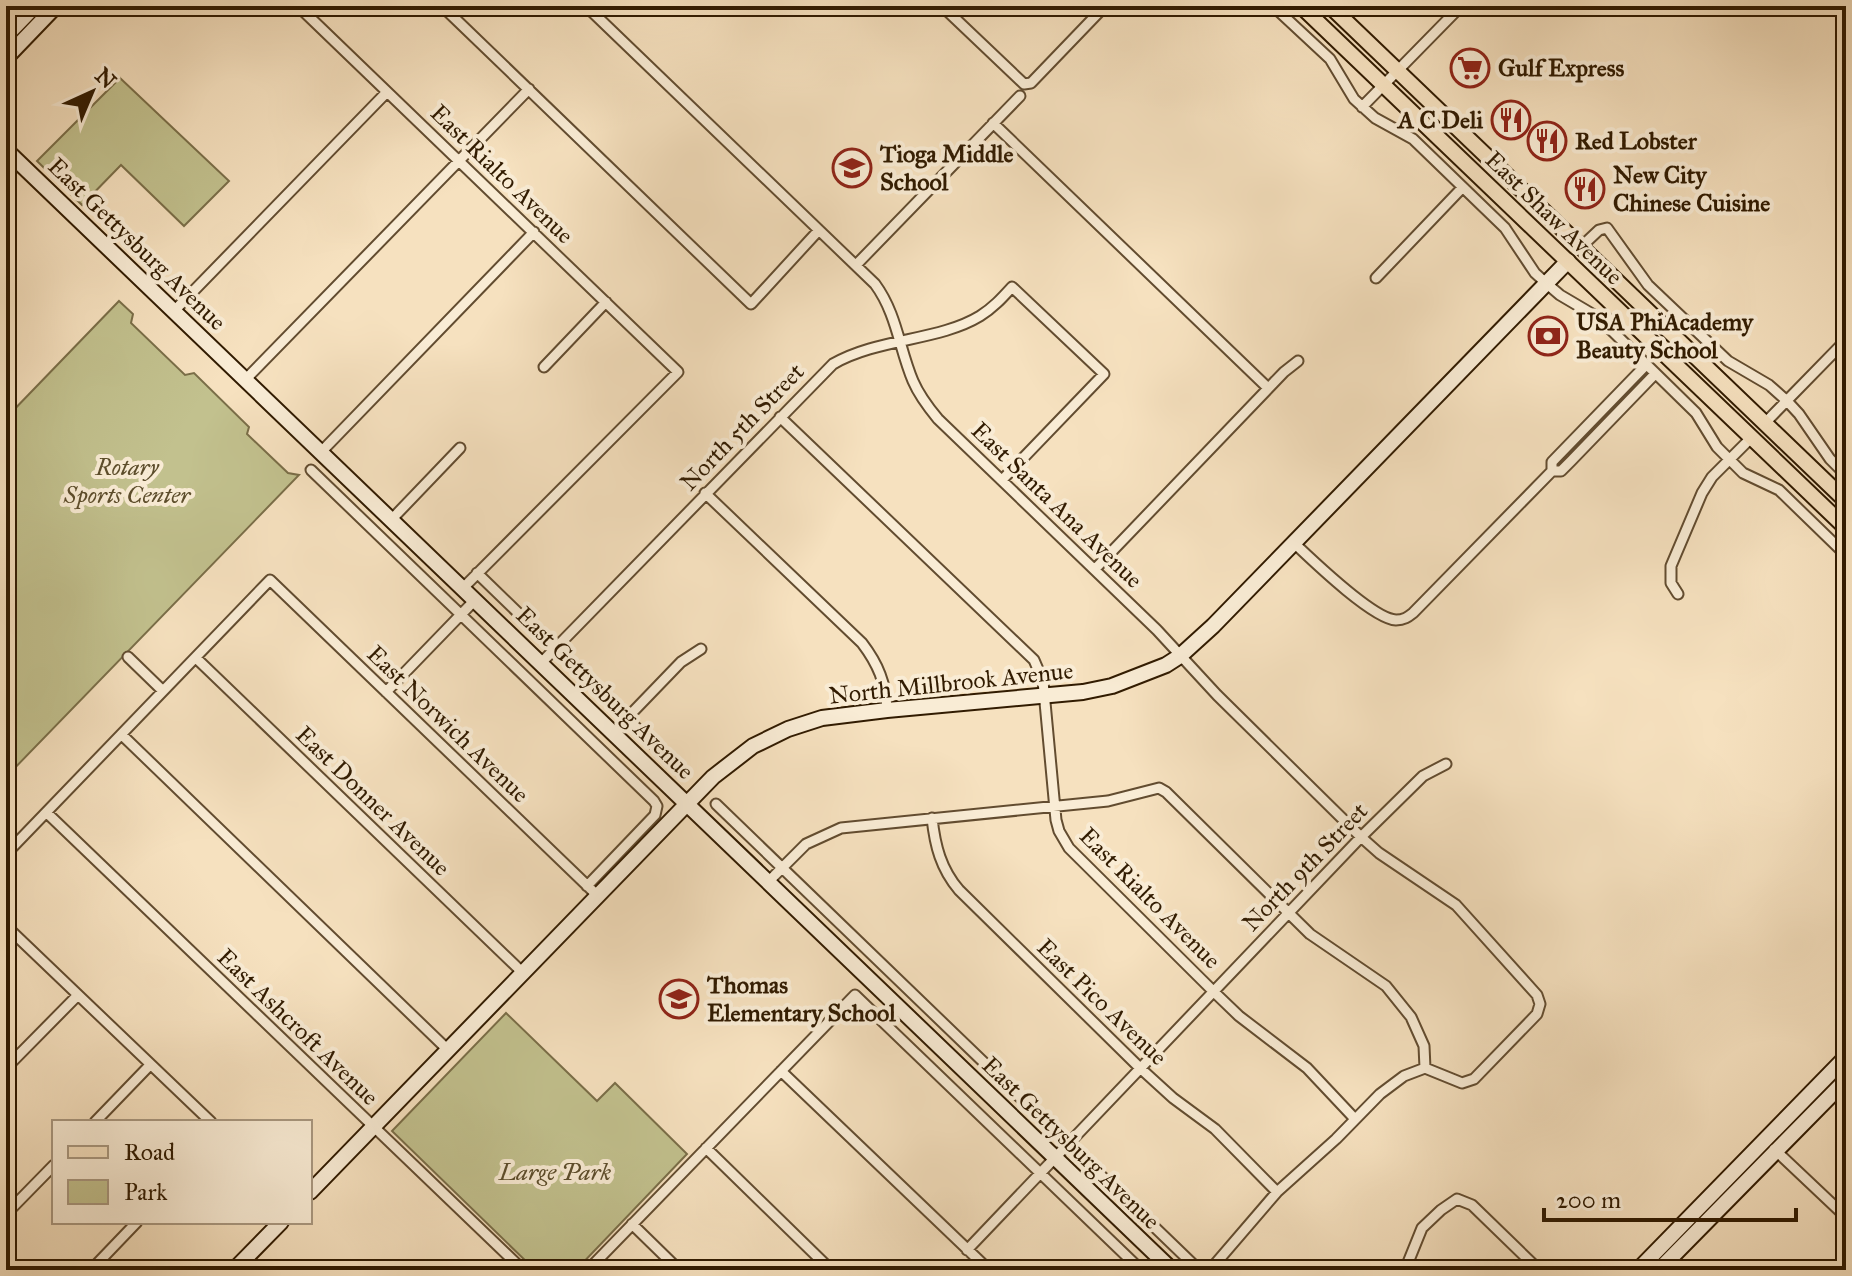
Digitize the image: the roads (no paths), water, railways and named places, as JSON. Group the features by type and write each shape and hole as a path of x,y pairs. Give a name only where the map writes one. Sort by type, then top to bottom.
{"main road":[{"name":"East Shaw Avenue","path":"1301,6 1846,528"},
{"name":"East Shaw Avenue","path":"1330,6 1846,501"},
{"path":"1633,323 1667,343 1748,422 1757,426 1764,424"},
{"path":"1752,437 1767,438 1846,514"}],"street":[{"path":"6,36 35,6"},
{"path":"6,58 56,6"},
{"name":"East Rialto Avenue","path":"298,6 678,372 477,573"},
{"path":"442,6 751,304 819,230"},
{"name":"East Santa Ana Avenue","path":"586,6 856,265 884,297 912,379 938,419 1095,569 1361,837 1386,858 1456,905 1537,995 1540,1004 1537,1014 1468,1083 1425,1068"},
{"path":"942,6 1020,82 1031,83 1105,6"},
{"path":"1273,6 1330,59 1349,93 1362,107 1375,118 1413,139 1511,235 1529,265 1546,283 1599,318 1696,413 1717,447 1743,473 1779,490 1846,555"},
{"path":"1362,107 1461,6"},
{"path":"246,379 529,89"},
{"path":"175,310 387,92"},
{"path":"856,265 1020,96"},
{"path":"993,123 1268,388"},
{"name":"East Gettysburg Avenue","path":"6,150 1172,1270"},
{"path":"1376,278 1462,188"},
{"path":"1582,246 1599,230 1607,228 1643,280 1728,361 1769,385 1787,401 1830,459 1846,475"},
{"path":"322,451 534,232"},
{"name":"North Millbrook Avenue","path":"593,891 736,757 771,736 822,718 1083,692 1140,677 1180,656 1213,626 1568,261"},
{"name":"North 5th Street","path":"542,662 833,364 860,351 962,325 995,305 1012,287 1104,374 1002,480"},
{"path":"544,367 606,302"},
{"path":"1764,424 1846,340"},
{"path":"1095,569 1268,388 1298,361"},
{"path":"1294,543 1348,591 1384,616 1398,620 1413,613 1552,471 1552,462 1646,365"},
{"path":"1552,471 1561,471 1655,374"},
{"name":"East Rialto Avenue","path":"780,417 1026,652 1039,670 1045,696 1059,831 1069,848 1239,1016 1307,1068 1355,1119"},
{"path":"1678,594 1670,575 1675,556 1707,485 1752,437"},
{"path":"392,519 460,448"},
{"name":"East Gettysburg Avenue","path":"311,470 654,801 657,811"},
{"path":"705,493 862,643 881,672 887,710"},
{"path":"464,587 477,573"},
{"name":"East Gettysburg Avenue","path":"477,573 681,771"},
{"name":"East Norwich Avenue","path":"196,658 270,580 593,891"},
{"path":"386,692 476,599"},
{"path":"627,718 681,662 701,649"},
{"path":"128,657 163,691"},
{"path":"6,854 196,658"},
{"name":"East Donner Avenue","path":"196,658 523,973"},
{"path":"122,735 448,1050"},
{"name":"North 9th Street","path":"967,1250 1361,837 1423,776 1446,764"},
{"path":"769,881 806,844 841,828 1108,801 1159,788 1288,913 1329,948 1386,986 1411,1017 1424,1046 1425,1068 1391,1085 1277,1192 1210,1270"},
{"path":"716,804 1199,1270"},
{"name":"North Millbrook Avenue","path":"312,1190 523,973 657,811"},
{"name":"East Ashcroft Avenue","path":"47,813 523,1270"},
{"name":"East Pico Avenue","path":"932,818 939,857 947,875 959,890 1139,1067 1173,1098 1215,1129 1277,1192"},
{"path":"6,926 209,1120"},
{"path":"6,1068 78,995"},
{"path":"588,1270 855,995 1141,1270"},
{"path":"1659,1270 1846,1057"},
{"path":"97,1120 150,1065"},
{"path":"781,1071 989,1270"},
{"path":"1638,1270 1846,1080"},
{"path":"1771,1146 1846,1217"},
{"path":"706,1148 831,1270"},
{"path":"6,1214 52,1167"},
{"path":"1405,1270 1422,1228 1457,1199 1472,1205 1539,1270"},
{"path":"91,1270 135,1224"},
{"path":"234,1270 279,1224"},
{"path":"632,1224 679,1270"}],"place":[{"name":"Gulf Express","path":"1470,68"},
{"name":"A C Deli","path":"1511,120"},
{"name":"Red Lobster","path":"1547,141"},
{"name":"Tioga Middle School","path":"852,168"},
{"name":"New City Chinese Cuisine","path":"1585,189"},
{"name":"USA PhiAcademy Beauty School","path":"1548,336"},
{"name":"Thomas Elementary School","path":"679,999"}],"park label":[{"name":"Rotary Sports Center","path":"127,481"},
{"name":"Large Park","path":"555,1172"}]}
